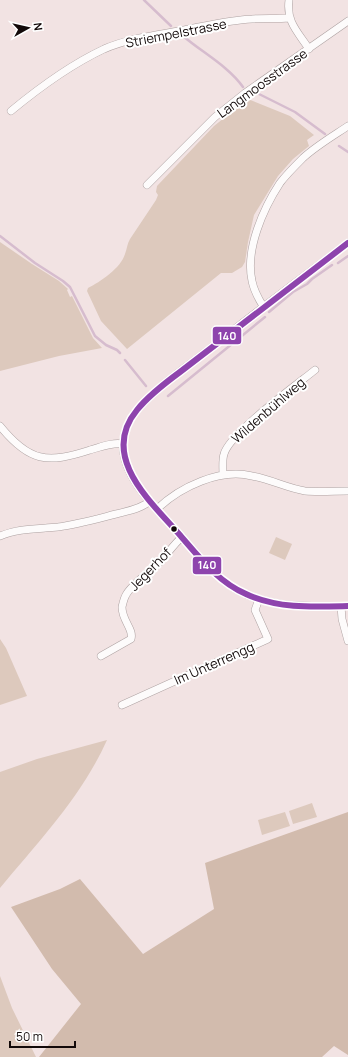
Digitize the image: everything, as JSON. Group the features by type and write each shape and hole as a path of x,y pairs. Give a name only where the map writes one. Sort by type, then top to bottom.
{"street":[{"path":"289,0 289,18 309,49"},
{"name":"Striempelstrasse","path":"11,111 62,72 106,49 126,42 149,36 234,21 289,18"},
{"name":"Langmoosstrasse","path":"147,185 215,117 245,92 348,21"},
{"path":"263,306 255,294 250,266 258,228 268,205 281,182 304,158 327,139 348,126"},
{"path":"348,243 263,306 156,391 129,422 123,444 125,458 130,472 150,501 218,576 234,588 259,599 277,604 293,606 345,606 342,619 348,641"},
{"name":"Wildenbühlweg","path":"223,475 223,455 229,443 265,410 315,370"},
{"path":"0,426 16,444 26,452 38,457 68,457 108,445 117,443 123,444"},
{"path":"157,509 190,486 210,478 223,475 250,475 306,491 348,491"},
{"path":"0,536 21,530 78,524 128,511 150,501"},
{"name":"Jegerhof","path":"101,656 131,639 131,630 122,614 122,605 126,594 162,560 174,544 182,537"},
{"name":"Im Unterrengg","path":"122,705 268,639 255,610 259,599"}],"shaded area":[{"path":"248,99 290,116 314,135 307,140 309,146 293,159 278,176 254,215 245,262 242,267 232,273 221,273 127,349 101,321 87,291 88,288 110,274 123,259 130,239 156,200 158,195 156,192 157,186 214,126"},
{"path":"0,242 59,281 68,289 67,290 70,297 72,296 93,338 102,348 59,356 0,371"},
{"path":"276,537 292,544 285,560 269,553"},
{"path":"0,639 6,648 27,696 0,705"},
{"path":"107,740 97,761 59,817 0,888 0,772 37,759"},
{"path":"312,803 317,817 293,824 289,811"},
{"path":"285,812 290,826 262,835 258,820"},
{"path":"348,812 348,1055 334,1046 322,1057 39,1057 81,1004 52,969 11,907 60,889 80,879 143,954 214,909 205,863"},
{"path":"0,976 12,1008 36,1057 0,1057"}],"waterway":[{"path":"144,0 171,26"},
{"path":"183,36 223,66 243,87"},
{"path":"259,94 295,112 325,134"},
{"path":"339,146 348,152"},
{"path":"0,236 35,263 70,287 95,336 106,345 120,353"},
{"path":"338,263 348,256"},
{"path":"269,312 293,292 307,284 332,265"},
{"path":"168,396 265,317"},
{"path":"125,360 146,386"}],"transit line":[{"name":"140","path":"348,243 152,394 137,410 127,427 123,444 126,461 133,477 143,492 202,560 227,583 236,589 258,599 283,605 322,607 348,606"}]}
